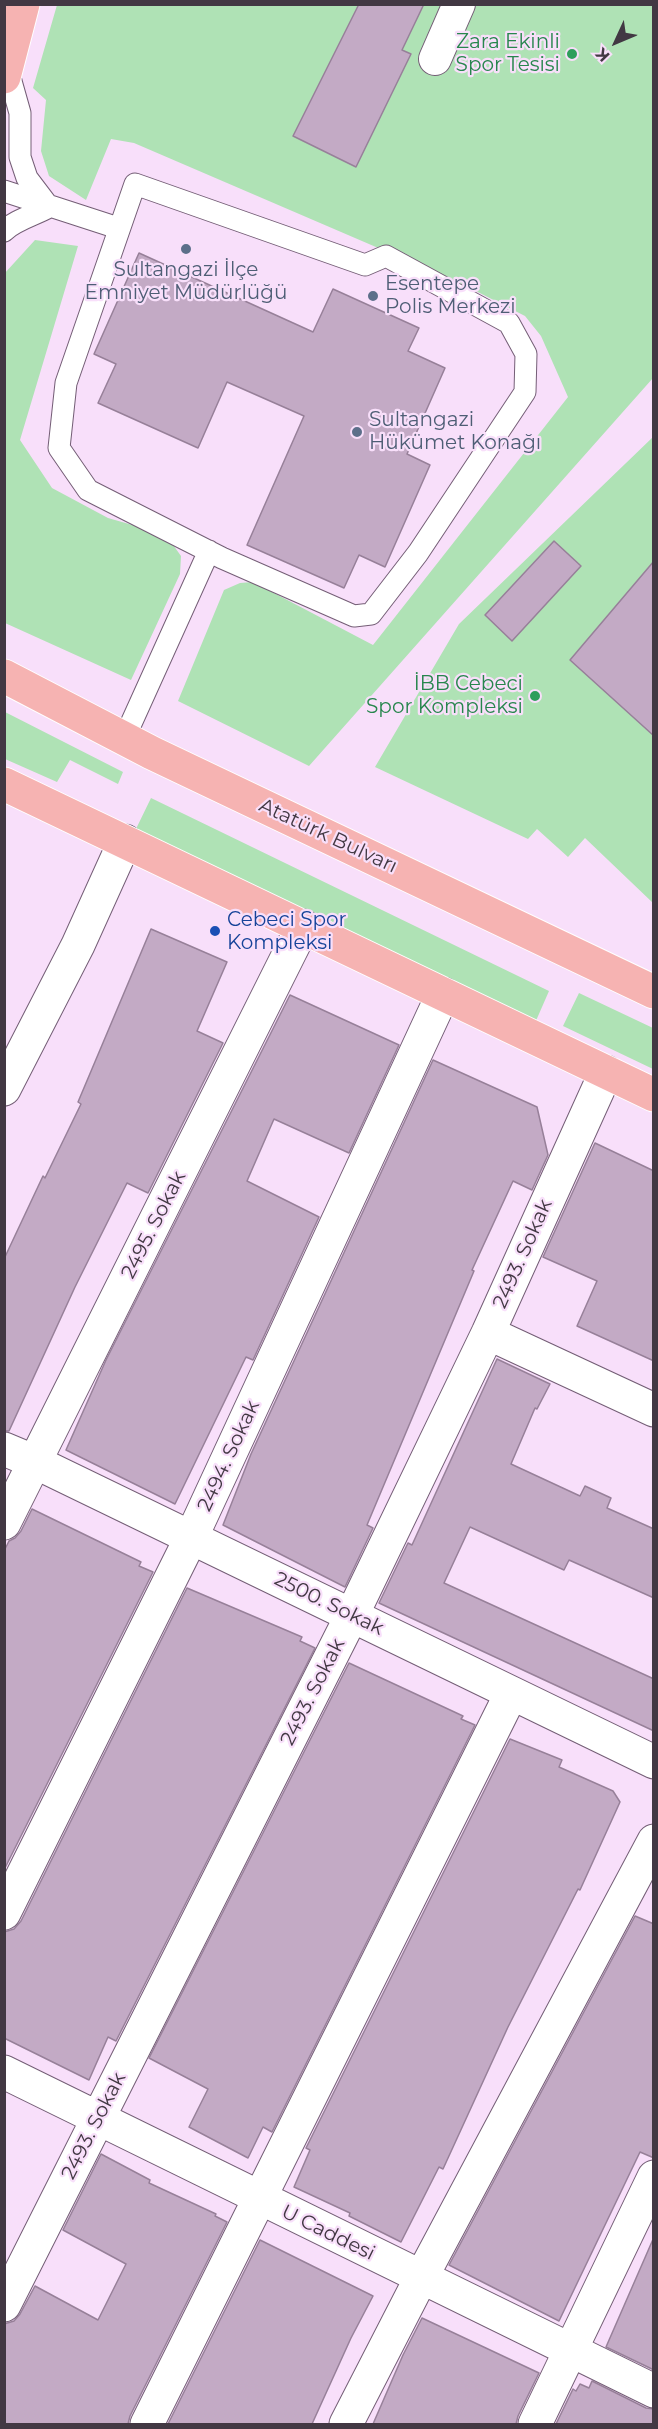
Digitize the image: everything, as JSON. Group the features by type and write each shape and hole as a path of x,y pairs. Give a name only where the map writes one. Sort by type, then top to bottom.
{"main road":[{"path":"6,72 22,4"},
{"name":"Atatürk Bulvarı","path":"4,676 124,739 654,992"},
{"path":"4,784 654,1095"}],"street":[{"path":"435,59 459,4"},
{"path":"4,1089 78,945 125,841"},
{"name":"2495. Sokak","path":"4,1523 303,926"},
{"name":"2494. Sokak","path":"4,1913 191,1538 443,994"},
{"name":"2493. Sokak","path":"4,2305 352,1615 488,1333 606,1072"},
{"path":"488,1333 654,1410"},
{"name":"2500. Sokak","path":"4,1449 654,1762"},
{"path":"147,2424 511,1694"},
{"path":"346,2424 421,2278 643,1882 654,1841"},
{"name":"U Caddesi","path":"4,2072 654,2391"},
{"path":"535,2424 654,2178"}],"lane":[{"path":"6,72 20,113 20,157 27,177 49,207"},
{"path":"135,184 365,265 386,256 509,323 526,354 525,392 418,553 371,614 354,616 208,551 88,490 59,448 66,383 118,228 135,184"},
{"path":"4,191 118,228"},
{"path":"4,231 11,225 49,207"},
{"path":"124,739 208,551"}],"green space":[{"path":"57,5 653,5 653,378 309,766 178,701 224,590 240,583 253,582 373,645 568,397 541,336 525,316 462,284 134,143 111,139 86,200 49,176 41,151 46,100 33,88"},
{"path":"35,240 78,246 20,440 52,488 108,518 150,530 171,542 181,556 180,574 131,680 5,623 4,274"},
{"name":"İBB Cebeci Spor Kompleksi","path":"653,437 653,903 585,838 568,857 537,829 528,839 375,767 459,624"},
{"path":"5,712 123,772 118,784 70,760 57,782 5,759"},
{"path":"151,798 549,991 535,1023 135,831"},
{"path":"579,993 653,1028 653,1069 563,1026"}],"building":[{"path":"359,4 424,4 402,50 411,54 356,167 293,136"},
{"name":"Sultangazi Hükümet Konağı","path":"139,253 313,332 333,289 419,328 408,351 445,368 407,454 430,465 385,567 359,555 344,588 247,545 304,416 227,382 198,448 98,403 116,364 94,354"},
{"path":"554,541 581,566 512,641 485,615"},
{"path":"654,561 654,736 570,660"},
{"path":"151,929 227,962 197,1031 223,1043 148,1193 127,1183 75,1287 9,1431 4,1431 4,1259 43,1176 45,1178 81,1104 78,1102"},
{"path":"290,995 399,1045 349,1153 274,1119 247,1181 319,1217 253,1360 246,1357 175,1504 66,1450 106,1360"},
{"path":"433,1060 537,1107 548,1155 532,1190 513,1181 472,1270 474,1271 367,1525 373,1528 345,1587 223,1525 251,1454"},
{"path":"595,1143 654,1171 654,1361 577,1326 597,1281 543,1257"},
{"path":"497,1359 550,1384 537,1409 535,1408 511,1464 580,1496 585,1486 611,1498 607,1508 654,1529 654,1598 569,1560 564,1570 470,1527 444,1583 654,1679 654,1731 379,1603 408,1543 412,1545"},
{"path":"32,1509 141,1562 139,1566 153,1572 4,1870 4,1551 9,1541 21,1531"},
{"path":"187,1588 302,1637 300,1641 315,1648 116,2041 108,2037 89,2080 4,2038 4,1932 14,1929 21,1921"},
{"path":"349,1663 463,1716 461,1719 475,1725 272,2132 263,2127 248,2158 189,2127 208,2089 149,2058"},
{"path":"510,1739 562,1760 559,1767 613,1791 620,1802 580,1890 578,1889 508,2027 443,2169 439,2167 401,2242 349,2216 350,2213 294,2187 310,2150 306,2148"},
{"path":"635,1916 654,1924 654,2158 640,2152 559,2321 449,2265"},
{"path":"101,2154 150,2180 149,2183 216,2214 215,2216 227,2222 128,2424 4,2424 4,2324 14,2321 20,2314 35,2286 98,2320 126,2264 63,2230"},
{"path":"654,2237 654,2370 606,2347"},
{"path":"260,2240 373,2296 312,2424 168,2424"},
{"path":"422,2318 539,2373 516,2424 373,2424"},
{"path":"592,2381 646,2408 654,2409 654,2424 556,2424 573,2389 576,2391 580,2384 589,2388"}],"place":[{"name":"Zara Ekinli Spor Tesisi","path":"572,54"},
{"name":"Sultangazi İlçe Emniyet Müdürlüğü","path":"186,249"},
{"name":"Esentepe Polis Merkezi","path":"373,296"},
{"name":"Sultangazi Hükümet Konağı","path":"357,432"},
{"name":"İBB Cebeci Spor Kompleksi","path":"535,696"},
{"name":"Cebeci Spor Kompleksi","path":"215,931"}]}
